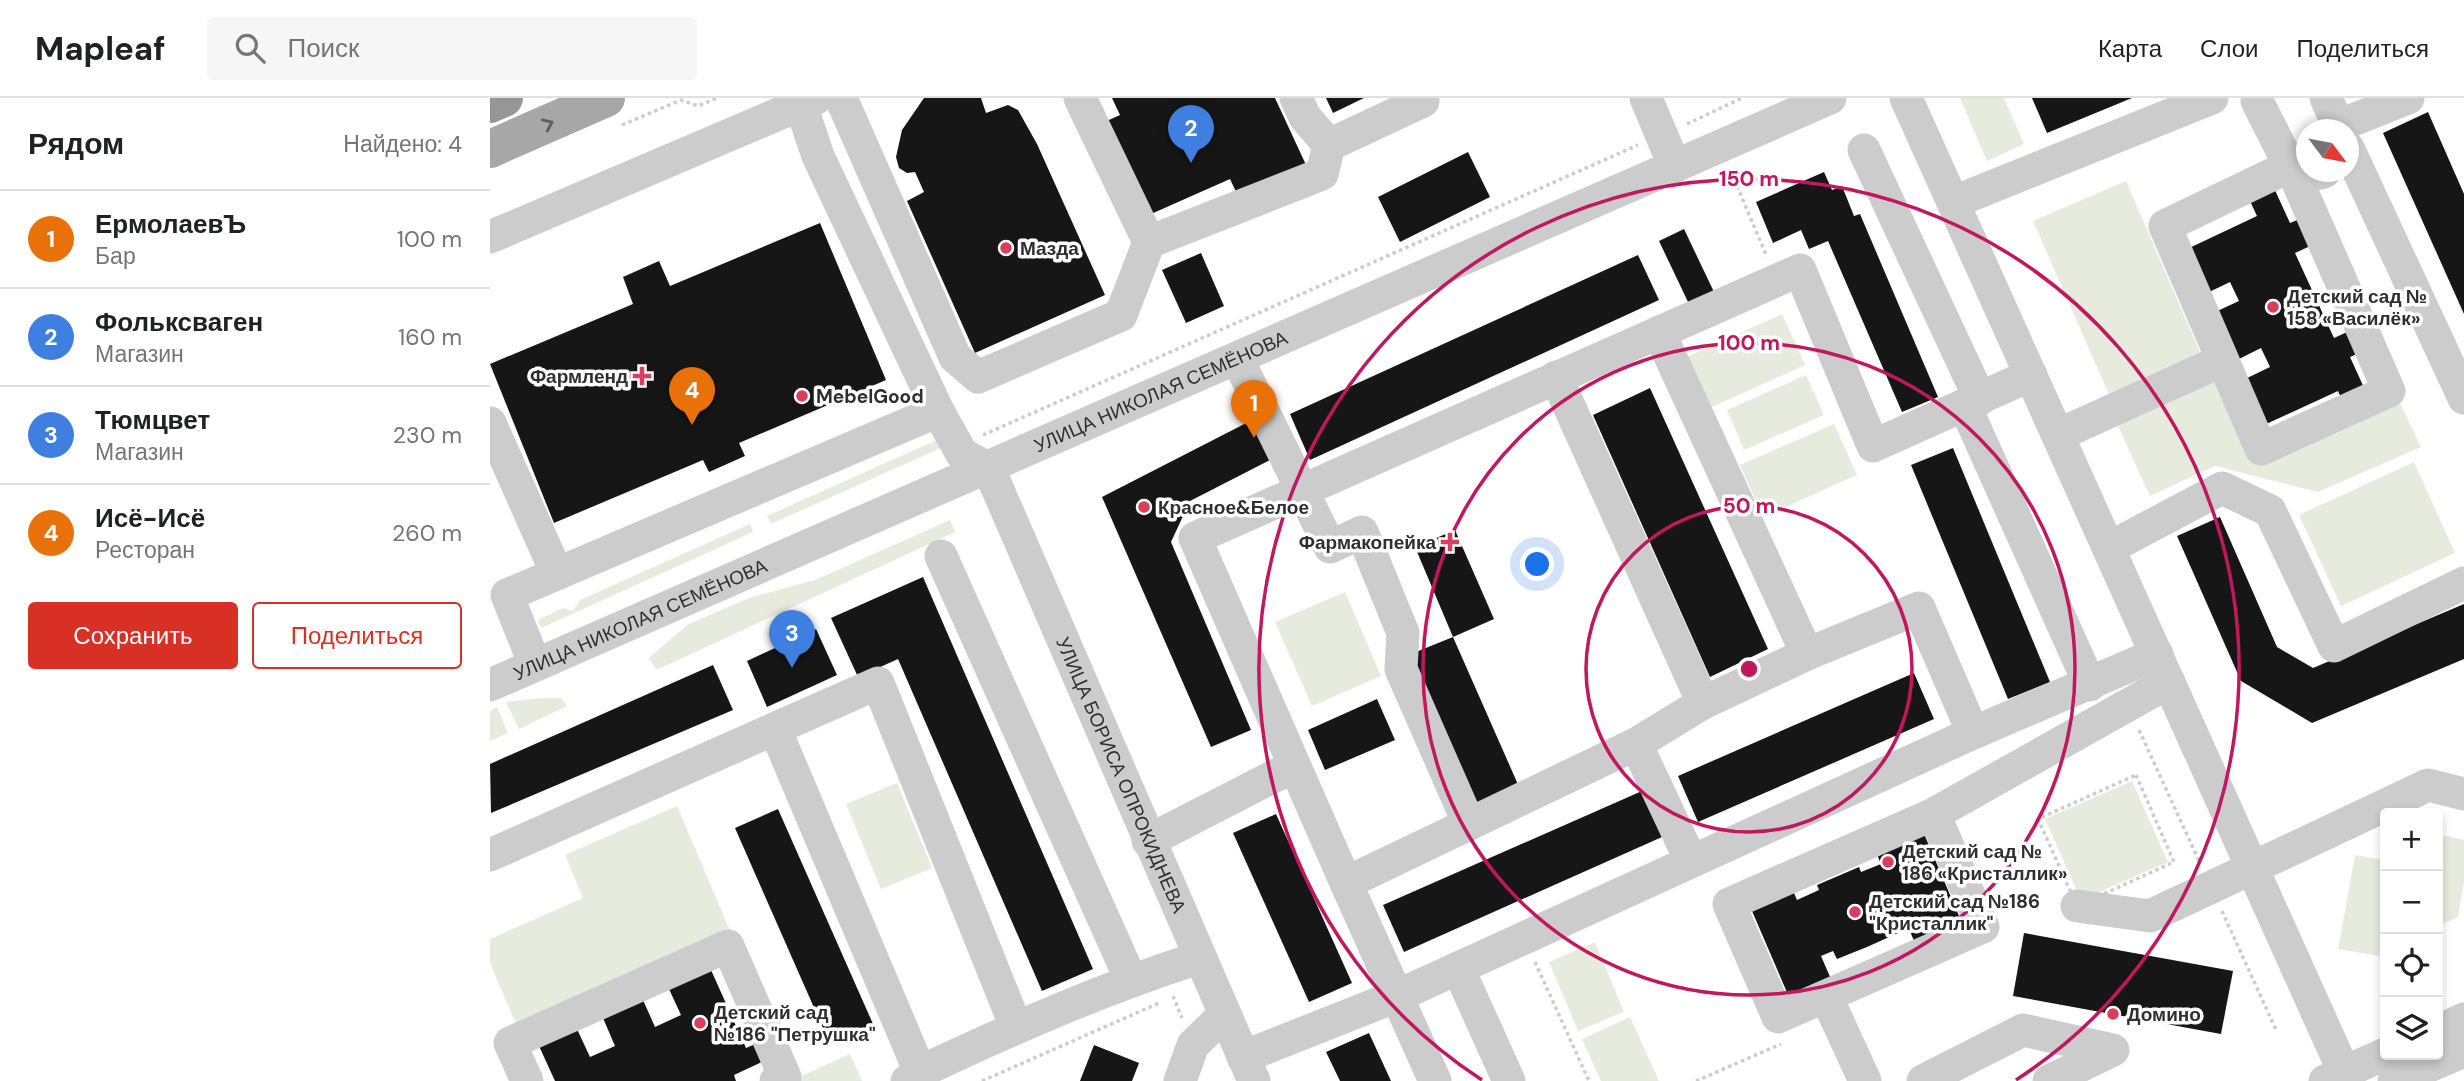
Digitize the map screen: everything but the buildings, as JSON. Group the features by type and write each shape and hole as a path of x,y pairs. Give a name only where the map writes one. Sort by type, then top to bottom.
{"highway":[{"path":"490,104 503,98"}],"main road":[{"path":"490,149 611,113"}],"street":[{"path":"841,98 955,357 978,377 1121,315 1149,242 1080,98"},
{"path":"1296,98 1305,117 1329,145"},
{"path":"1329,145 1423,101 1422,98"},
{"name":"УЛИЦА НИКОЛАЯ СЕМЁНОВА","path":"490,685 1238,360 1830,98"},
{"path":"1906,98 2251,866 2335,1077 2380,1056"},
{"path":"1954,202 2212,98"},
{"path":"2359,128 2408,98"},
{"path":"490,237 806,100 818,156 938,411 962,454 989,469"},
{"path":"1652,100 1675,167"},
{"path":"2257,101 2296,161"},
{"path":"1149,242 1322,174 1329,145"},
{"path":"1864,150 2090,685"},
{"path":"2359,172 2464,398"},
{"path":"2296,175 2165,226 2261,449 2389,391 2307,182"},
{"path":"1435,1081 1195,538 1800,270 1873,446 2031,374"},
{"path":"1659,332 1808,654"},
{"path":"1238,360 1330,547 1362,532 1403,632 1401,669 1469,824"},
{"path":"2058,435 2221,361"},
{"path":"1556,377 1703,703"},
{"path":"535,665 507,595 938,411"},
{"path":"490,423 557,574"},
{"name":"УЛИЦА БОРИСА ОПРОКИДНЕВА","path":"989,469 1248,1069"},
{"path":"2109,548 2222,488 2270,511 2334,646 2464,583"},
{"path":"941,556 1131,980"},
{"path":"1346,883 1636,744 1703,703 1808,654 1919,608 1973,733"},
{"path":"1248,1069 1396,996 1973,733 2090,685 2163,668"},
{"path":"1934,814 1983,927 1777,1017 1728,904 1934,814 2163,668"},
{"path":"494,844 775,729 878,683 1016,1027"},
{"path":"775,729 914,1077 1016,1027 1131,980 1198,958"},
{"path":"1636,744 1691,861"},
{"path":"1149,841 1294,766"},
{"path":"2077,906 2150,916 2251,866 2428,785 2464,794"},
{"path":"527,1081 510,1042 728,946 785,1077 776,1081"},
{"path":"1458,968 1509,1081"},
{"path":"1826,996 1865,1081"},
{"path":"1180,1081 1194,1045 1224,1015"},
{"path":"2443,1029 2464,1019"},
{"path":"1923,1081 2022,1030 2113,1050 2049,1081"},
{"path":"2394,1081 2436,1072 2464,1051"}],"path":[{"path":"611,113 681,100 698,106 717,98"},
{"path":"958,447 1742,98"},
{"path":"1737,186 1777,282"},
{"path":"2136,775 2174,862 2077,906 2038,819 2136,775"},
{"path":"1524,938 1589,1081"},
{"path":"982,1081 1160,1002"},
{"path":"1696,1081 1785,1042"}],"shaded area":[{"path":"1960,98 2004,98 2024,144 1987,161"},
{"path":"2126,181 2203,359 2111,399 2033,221"},
{"path":"1782,314 1805,365 1703,411 1680,360"},
{"path":"1806,375 1824,415 1744,450 1727,410"},
{"path":"2215,381 2255,462 2399,401 2421,447 2318,492 2215,466 2150,496 2118,426"},
{"path":"1834,424 1857,475 1763,517 1740,465"},
{"path":"939,439 943,447 771,524 767,516"},
{"path":"2414,462 2455,553 2341,606 2299,515"},
{"path":"950,520 955,532 661,668 656,669 649,658 687,625 749,598 815,580"},
{"path":"750,524 753,532 541,628 538,620 563,608 573,611 580,600"},
{"path":"1345,592 1381,676 1312,706 1275,622"},
{"path":"561,698 567,706 519,729 506,702"},
{"path":"497,707 508,733 490,741 490,711"},
{"path":"2132,781 2168,862 2081,900 2045,819"},
{"path":"897,783 932,868 881,889 846,804"},
{"path":"677,806 731,933 517,1026 490,963 490,939 583,898 565,855"},
{"path":"2443,835 2464,840 2464,881 2458,917 2443,924"},
{"path":"2355,855 2380,859 2380,956 2338,949"},
{"path":"1595,942 1624,1012 1578,1031 1549,962"},
{"path":"1630,1017 1659,1081 1601,1081 1582,1039"},
{"path":"850,1054 862,1081 790,1081"}],"place":[{"name":"Фольксваген","path":"1191,163"},
{"name":"Мазда","path":"1006,248"},
{"name":"Детский сад № 158 «Василёк»","path":"2273,307"},
{"name":"Фармленд","path":"642,376"},
{"name":"MebelGood","path":"802,396"},
{"name":"Исё-Исё","path":"692,425"},
{"name":"ЕрмолаевЪ","path":"1254,438"},
{"name":"Красное&Белое","path":"1144,507"},
{"name":"Фармакопейка","path":"1450,542"},
{"name":"Тюмцвет","path":"792,668"},
{"name":"Детский сад № 186 «Кристаллик»","path":"1888,862"},
{"name":"Детский сад №186 \"Кристаллик\"","path":"1855,912"},
{"name":"Домино","path":"2113,1014"},
{"name":"Детский сад №186 \"Петрушка\"","path":"700,1023"}]}
